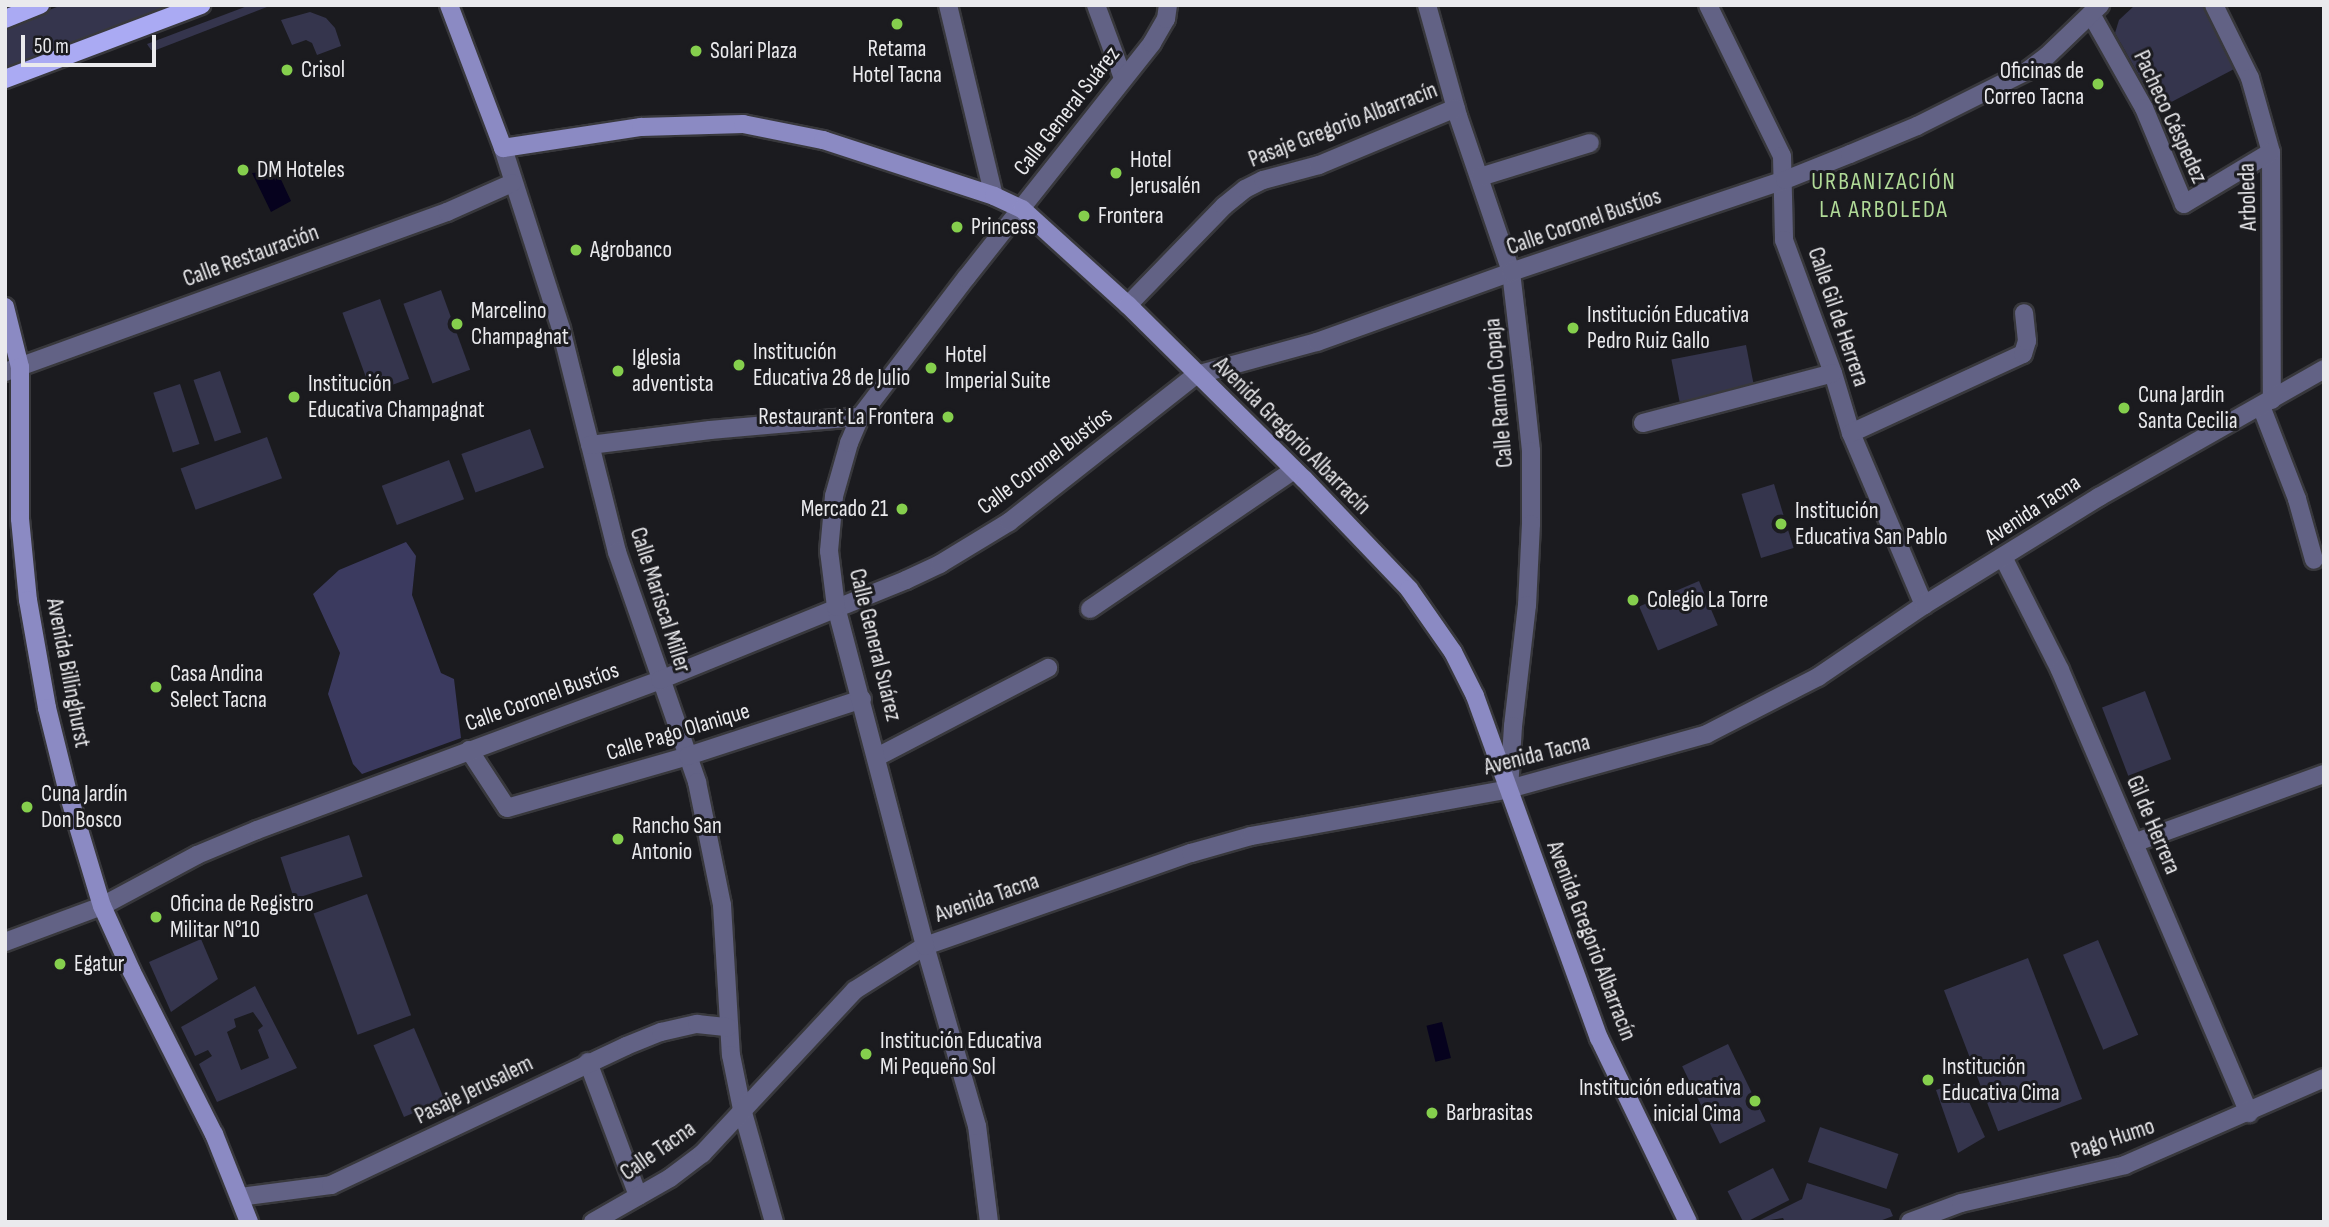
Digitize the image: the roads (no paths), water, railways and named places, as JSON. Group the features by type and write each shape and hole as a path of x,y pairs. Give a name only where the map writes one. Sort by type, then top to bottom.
{"main road":[{"path":"5,19 40,5"},
{"path":"5,79 201,5"}],"street":[{"name":"Calle Mariscal Miller","path":"449,5 503,148 512,183 561,329 617,552 688,756 711,838 722,905 728,1027 742,1109 774,1222"},
{"path":"948,5 994,196"},
{"path":"1096,5 1123,78"},
{"name":"Calle General Suárez","path":"989,1222 977,1126 925,946 836,607 830,551 834,496 849,443 860,417 1152,43 1166,19 1168,5"},
{"name":"Calle Ramón Copaja","path":"1427,5 1456,108 1511,272 1531,451 1527,605 1513,726 1509,789"},
{"name":"Calle Gil de Herrera","path":"1708,5 1782,156 1785,180 1784,240 1833,373 1851,433 1924,605"},
{"name":"Arboleda","path":"2214,5 2250,78 2271,152 2267,403"},
{"name":"Calle Coronel Bustíos","path":"5,942 102,905 197,855 660,680 906,580 986,537 1041,499 1196,375 1317,342 1511,272 1785,180 1917,126 1998,87 2047,56 2095,10"},
{"name":"Pacheco Céspedez","path":"2095,10 2144,108 2184,204 2271,152"},
{"name":"Pasaje Gregorio Albarracín","path":"1128,305 1224,206 1245,189 1263,180 1319,165 1456,108"},
{"name":"Avenida Gregorio Albarracín","path":"503,148 632,128 743,124 823,140 994,196 1021,209 1128,305 1409,589 1440,631 1475,696 1576,982 1599,1038 1688,1222"},
{"path":"1480,177 1590,144"},
{"name":"Calle Restauración","path":"12,369 447,212 512,183"},
{"name":"Avenida Billinghurst","path":"5,307 12,369 20,519 33,632 60,761 102,905 132,972 214,1134 249,1222"},
{"path":"1851,433 2023,354 2027,341 2024,313"},
{"name":"Avenida Tacna","path":"742,1109 855,990 925,946 1191,853 1239,840 1509,789 1707,734 1818,677 1924,605 2004,559 2099,498 2324,369"},
{"path":"1643,423 1833,373"},
{"path":"2267,403 2314,560"},
{"path":"590,445 710,430 860,417"},
{"path":"1090,609 1294,470"},
{"name":"Gil de Herrera","path":"2004,559 2060,670 2249,1113"},
{"path":"877,757 1048,668"},
{"name":"Calle Pago Olanique","path":"469,750 507,808 688,756 862,699"},
{"path":"2134,843 2324,774"},
{"name":"Pasaje Jerusalem","path":"240,1197 331,1185 588,1062 661,1032 697,1024 728,1027"},
{"path":"588,1062 638,1196"},
{"name":"Pago Humo","path":"1910,1222 1961,1203 2125,1165 2324,1078"},
{"name":"Calle Tacna","path":"593,1222 607,1217 670,1178 702,1154 742,1109"}],"place":[{"name":"Retama Hotel Tacna","path":"897,24"},
{"name":"Solari Plaza","path":"696,51"},
{"name":"Crisol","path":"287,70"},
{"name":"Oficinas de Correo Tacna","path":"2098,84"},
{"name":"DM Hoteles","path":"243,170"},
{"name":"Hotel Jerusalén","path":"1116,173"},
{"name":"Frontera","path":"1084,216"},
{"name":"Princess","path":"957,227"},
{"name":"Agrobanco","path":"576,250"},
{"name":"Marcelino Champagnat","path":"457,324"},
{"name":"Institución Educativa Pedro Ruiz Gallo","path":"1573,328"},
{"name":"Institución Educativa 28 de Julio","path":"739,365"},
{"name":"Hotel Imperial Suite","path":"931,368"},
{"name":"Iglesia adventista","path":"618,371"},
{"name":"Institución Educativa Champagnat","path":"294,397"},
{"name":"Cuna Jardin Santa Cecilia","path":"2124,408"},
{"name":"Restaurant La Frontera","path":"948,417"},
{"name":"Mercado 21","path":"902,509"},
{"name":"Institución Educativa San Pablo","path":"1781,524"},
{"name":"Colegio La Torre","path":"1633,600"},
{"name":"Casa Andina Select Tacna","path":"156,687"},
{"name":"Cuna Jardín Don Bosco","path":"27,807"},
{"name":"Rancho San Antonio","path":"618,839"},
{"name":"Oficina de Registro Militar N°10","path":"156,917"},
{"name":"Egatur","path":"60,964"},
{"name":"Institución Educativa Mi Pequeño Sol","path":"866,1054"},
{"name":"Institución Educativa Cima","path":"1928,1080"},
{"name":"Institución educativa inicial Cima","path":"1755,1101"},
{"name":"Barbrasitas","path":"1432,1113"}],"district":[{"name":"URBANIZACIÓN LA ARBOLEDA","path":"1884,196"}]}
